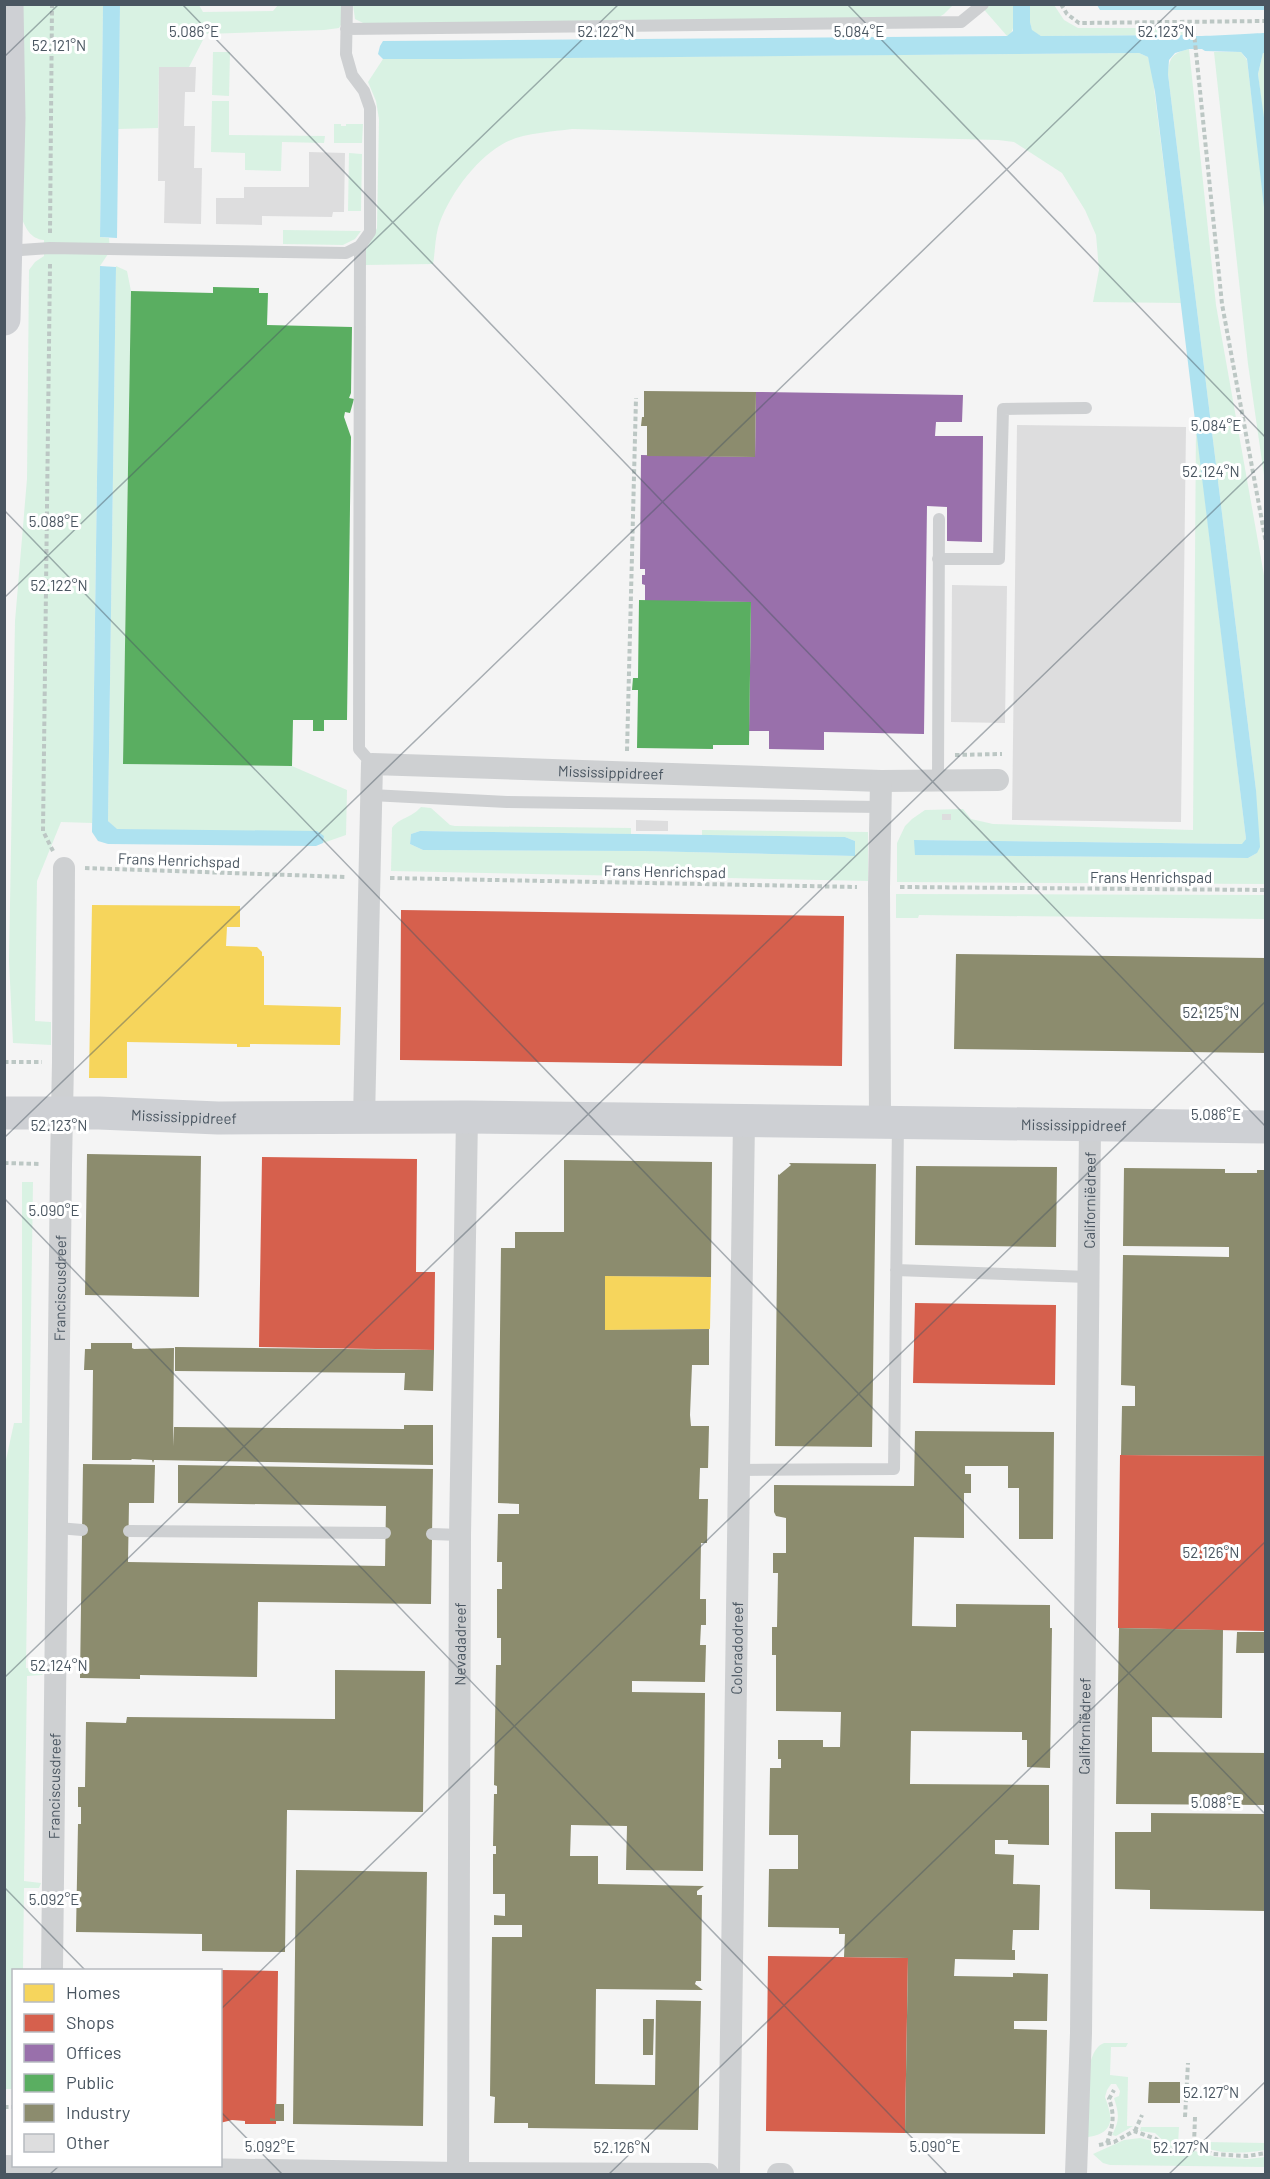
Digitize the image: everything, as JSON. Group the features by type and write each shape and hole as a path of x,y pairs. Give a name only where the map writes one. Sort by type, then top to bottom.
{"street":[{"path":"4,319 9,118 7,4"},
{"path":"364,1119 372,764"},
{"name":"Mississippidreef","path":"372,764 881,781 998,780"},
{"path":"881,781 879,887 889,1121"},
{"name":"Franciscusdreef","path":"52,1969 64,868"},
{"name":"Mississippidreef","path":"4,1113 218,1119 467,1117 1266,1127"},
{"name":"Nevadadreef","path":"458,2174 460,1535 467,1117"},
{"name":"Coloradodreef","path":"729,2175 744,1120"},
{"name":"Californiëdreef","path":"1076,2175 1090,1126"},
{"path":"19,2167 458,2174 708,2175"},
{"path":"778,2175 783,2175"}],"lane":[{"path":"5,252 50,248 346,253 360,246 370,232 370,108 364,91 352,75 346,54 347,4"},
{"path":"346,29 961,22 983,4"},
{"path":"360,246 359,749 372,764"},
{"path":"938,559 999,559 1003,409 1086,408"},
{"path":"938,779 939,519"},
{"name":"Mississippidreef","path":"371,795 507,802 881,807"},
{"path":"739,1470 894,1469 896,1270 889,1121"},
{"path":"896,1270 1088,1277"},
{"path":"58,1528 82,1530"},
{"path":"129,1530 385,1533"},
{"path":"432,1534 460,1535"}],"path":[{"path":"52,4 43,831 53,853 64,868"},
{"path":"1061,4 1067,14 1079,22 1266,21"},
{"path":"1193,23 1222,304 1266,543"},
{"path":"626,760 636,398"},
{"path":"938,756 1002,754"},
{"name":"Frans Henrichspad","path":"64,868 370,878 879,887 1266,890"},
{"path":"4,1062 63,1062"},
{"path":"4,1163 61,1165"},
{"path":"1185,2117 1188,2063"},
{"path":"1107,2144 1113,2124 1113,2110 1109,2099 1114,2090"},
{"path":"1078,2142 1094,2147 1107,2144 1134,2131 1142,2115"},
{"path":"1194,2144 1196,2117"},
{"path":"1134,2131 1156,2139 1170,2151 1184,2145 1194,2144 1212,2154 1247,2156 1266,2153"}],"green space":[{"path":"20,5 103,5 100,237 109,238 110,251 100,266 92,823 61,822 37,881 35,1021 51,1022 51,1045 13,1043 9,961 15,621 27,479 29,270 44,256 44,240 32,235 21,216"},
{"path":"120,5 199,5 203,12 273,11 278,5 342,5 342,23 339,28 324,30 206,34 189,67 159,67 158,128 118,129"},
{"path":"353,5 953,5 933,21 367,25 355,19"},
{"path":"980,5 1013,5 1014,22 1010,34 1007,36"},
{"path":"1030,5 1054,5 1064,20 1078,28 1182,28 1187,35 1041,36 1032,31"},
{"path":"1189,49 1216,305 1265,581 1265,884 897,882 897,843 905,826 925,810 963,809 971,819 993,824 1193,830 1196,424 1246,839 1243,844 915,840 915,855 1248,858 1257,853 1256,790 1168,74 1169,63 1173,57"},
{"path":"213,52 230,52 229,96 212,95"},
{"path":"1214,52 1241,52 1247,60 1266,216 1265,482 1248,364"},
{"path":"1139,53 1148,57 1152,72 1181,303 1093,302 1099,270 1096,235 1085,210 1062,173 1014,142 998,140 572,129 526,135 508,141 491,152 463,181 442,216 436,237 433,264 365,265 366,250 377,228 379,119 376,101 368,82 383,59"},
{"path":"1263,53 1265,53 1265,132 1258,74"},
{"path":"212,101 229,101 229,135 325,136 324,143 282,142 281,171 245,170 245,153 211,152"},
{"path":"334,124 346,126 346,124 363,124 362,143 334,143"},
{"path":"349,153 362,154 361,211 348,211"},
{"path":"283,230 361,231 355,239 343,245 283,244"},
{"path":"116,266 127,271 131,291 123,764 292,766 347,790 346,835 323,843 324,836 116,829 108,821"},
{"path":"421,807 431,808 450,825 455,826 631,828 631,834 420,831 411,834 410,844 423,850 642,851 855,856 855,841 845,837 702,835 702,830 868,832 868,881 391,871 392,828"},
{"path":"896,894 1265,895 1265,919 919,915 918,918 896,918"},
{"path":"22,1182 33,1182 26,1668 41,1669 44,1673 27,1676 24,1881 41,1883 39,1888 24,1888 23,1969 12,1969 12,2089 5,2089 4,1469 14,1423 22,1423"},
{"path":"1104,2043 1128,2043 1126,2047 1111,2047 1110,2075 1128,2077 1127,2126 1133,2126 1116,2136 1112,2135 1118,2117 1114,2098 1119,2096 1120,2091 1116,2084 1111,2084 1105,2097 1110,2112 1110,2123 1103,2132 1088,2137 1089,2070 1097,2048"},
{"path":"1141,2127 1179,2127 1178,2144 1171,2148 1155,2133 1140,2131"},
{"path":"1140,2138 1153,2141 1170,2155 1191,2150 1216,2157 1248,2159 1265,2157 1265,2167 1110,2165 1103,2163 1093,2154 1124,2140"},
{"path":"1206,2142 1265,2143 1265,2150 1218,2151 1205,2147"}],"water":[{"path":"1265,4 1265,10 1100,10 1097,5"},
{"path":"103,5 120,5 117,238 100,237"},
{"path":"1013,5 1030,5 1032,30 1041,36 1200,36 1265,33 1265,53 1263,53 1258,74 1266,132 1265,216 1247,59 1241,52 1189,49 1175,53 1169,60 1168,74 1256,790 1260,847 1257,853 1248,858 915,855 914,840 1242,844 1246,839 1155,92 1148,57 1139,53 383,59 378,54 383,41 1007,36 1013,31"},
{"path":"100,266 116,267 108,821 117,829 317,831 324,836 323,843 316,846 108,844 98,841 92,832"},
{"path":"420,831 845,837 855,841 855,856 642,851 423,850 410,844 411,834"}],"building: Homes":[{"path":"92,905 240,906 240,927 227,927 226,946 257,947 262,952 264,956 264,1005 341,1007 340,1045 250,1044 250,1047 237,1047 237,1044 127,1042 127,1078 89,1078"},
{"path":"605,1276 711,1277 710,1329 605,1330"}],"building: Shops":[{"path":"401,910 844,916 842,1066 400,1060"},
{"path":"262,1157 417,1159 416,1272 435,1272 434,1350 259,1347"},
{"path":"915,1303 1056,1305 1055,1385 913,1383"},
{"path":"1120,1455 1266,1456 1266,1631 1118,1628"},
{"path":"768,1956 908,1958 905,2133 766,2131"},
{"path":"222,1970 278,1971 276,2124 245,2124 245,2121 232,2120 222,2122"}],"building: Offices":[{"path":"756,392 963,395 962,422 936,422 935,436 983,436 982,542 947,541 947,507 927,506 924,734 824,732 824,750 769,749 769,731 749,731 751,602 645,601 645,585 642,584 642,575 645,575 645,569 640,569 641,455 755,457"}],"building: Public":[{"path":"213,287 259,288 259,293 268,293 267,325 352,327 349,398 354,399 350,413 345,412 344,417 351,437 347,720 324,720 324,731 313,731 313,720 293,720 292,766 123,764 131,291 213,293"},
{"path":"639,600 751,602 749,745 713,745 713,749 637,748 638,690 632,690 633,678 638,678"}],"building: Industry":[{"path":"644,391 756,392 755,457 647,456 647,426 641,426 642,417 644,417"},
{"path":"956,954 1266,958 1266,1053 954,1049"},
{"path":"87,1154 201,1156 199,1297 85,1295"},
{"path":"564,1160 712,1162 711,1277 605,1276 605,1330 709,1329 709,1365 692,1365 690,1415 691,1426 709,1426 708,1468 700,1468 699,1499 708,1499 707,1543 701,1543 700,1599 706,1599 706,1625 701,1625 700,1645 706,1645 705,1682 632,1681 632,1692 705,1693 703,1871 626,1870 627,1826 571,1825 570,1856 598,1856 598,1884 704,1886 697,1891 697,1895 702,1895 701,1981 696,1981 695,1984 703,1990 596,1989 595,2084 655,2085 656,2000 701,2001 698,2130 528,2128 528,2123 494,2123 495,2097 490,2096 492,1937 522,1937 522,1925 494,1925 494,1915 505,1916 505,1894 493,1894 493,1854 496,1854 496,1846 493,1846 494,1794 497,1794 497,1786 494,1785 496,1665 501,1665 501,1638 497,1638 497,1589 502,1589 502,1562 497,1562 498,1514 519,1514 519,1504 498,1503 501,1248 515,1248 515,1232 564,1232"},
{"path":"789,1163 876,1164 872,1447 775,1446 778,1174 791,1165"},
{"path":"916,1166 1057,1167 1056,1247 915,1245"},
{"path":"1124,1168 1225,1169 1225,1173 1257,1173 1257,1170 1266,1170 1266,1456 1121,1455 1122,1406 1135,1406 1135,1386 1121,1385 1123,1255 1229,1257 1229,1247 1123,1246"},
{"path":"91,1343 132,1343 134,1349 174,1348 173,1446 174,1427 404,1429 404,1425 433,1425 433,1465 154,1460 153,1463 152,1460 132,1459 92,1460 93,1370 84,1370 85,1349 91,1349"},
{"path":"175,1347 434,1350 433,1391 404,1390 405,1373 175,1371"},
{"path":"915,1431 1054,1432 1053,1539 1019,1539 1019,1488 1008,1488 1008,1466 965,1466 965,1474 971,1474 971,1493 964,1493 964,1538 914,1537 912,1626 956,1627 956,1604 1050,1605 1050,1628 1052,1628 1050,1768 1027,1767 1027,1740 1022,1740 1022,1732 911,1731 910,1784 1049,1785 1049,1845 1008,1844 1008,1840 995,1840 995,1854 1014,1855 1013,1884 1040,1885 1039,1930 1013,1930 1012,1950 1015,1950 1015,1960 955,1959 954,1976 1013,1977 1013,1973 1048,1974 1047,2021 1014,2021 1014,2029 1047,2030 1045,2134 905,2133 908,1958 844,1957 845,1934 839,1934 839,1928 768,1927 769,1869 798,1869 798,1835 769,1835 770,1768 781,1768 781,1759 778,1759 778,1740 823,1740 823,1747 840,1747 841,1712 776,1711 776,1655 772,1655 772,1627 777,1627 778,1573 773,1573 773,1553 786,1553 786,1518 776,1516 774,1512 774,1485 914,1486"},
{"path":"83,1464 155,1465 154,1503 129,1503 128,1562 385,1566 386,1506 178,1503 178,1465 433,1469 431,1604 258,1602 257,1677 140,1675 140,1679 80,1678"},
{"path":"1119,1628 1223,1630 1222,1718 1152,1717 1152,1752 1266,1753 1266,1805 1116,1804"},
{"path":"1237,1632 1266,1632 1266,1653 1236,1653"},
{"path":"335,1670 425,1671 423,1812 287,1810 285,1952 202,1951 202,1934 76,1932 78,1824 81,1824 78,1787 85,1787 86,1722 126,1723 127,1717 335,1719"},
{"path":"1151,1813 1266,1814 1266,1911 1150,1909 1150,1890 1115,1889 1115,1832 1151,1832"},
{"path":"296,1870 427,1872 423,2126 293,2124"},
{"path":"643,2019 654,2019 653,2055 643,2055"},
{"path":"1149,2082 1180,2082 1180,2103 1148,2103"},
{"path":"275,2104 284,2104 284,2121 270,2121 270,2118 275,2119"}],"building: Other":[{"path":"159,67 196,67 195,92 185,92 184,126 195,126 194,168 202,168 201,224 164,223 165,181 158,181"},
{"path":"309,152 345,153 344,212 333,212 332,217 262,216 262,225 216,224 216,198 244,198 244,187 309,187"},
{"path":"1017,425 1186,427 1181,822 1012,820"},
{"path":"952,585 1007,586 1005,723 951,722"},
{"path":"942,814 951,814 951,820 942,820"},
{"path":"636,820 668,821 668,831 636,831"}]}
